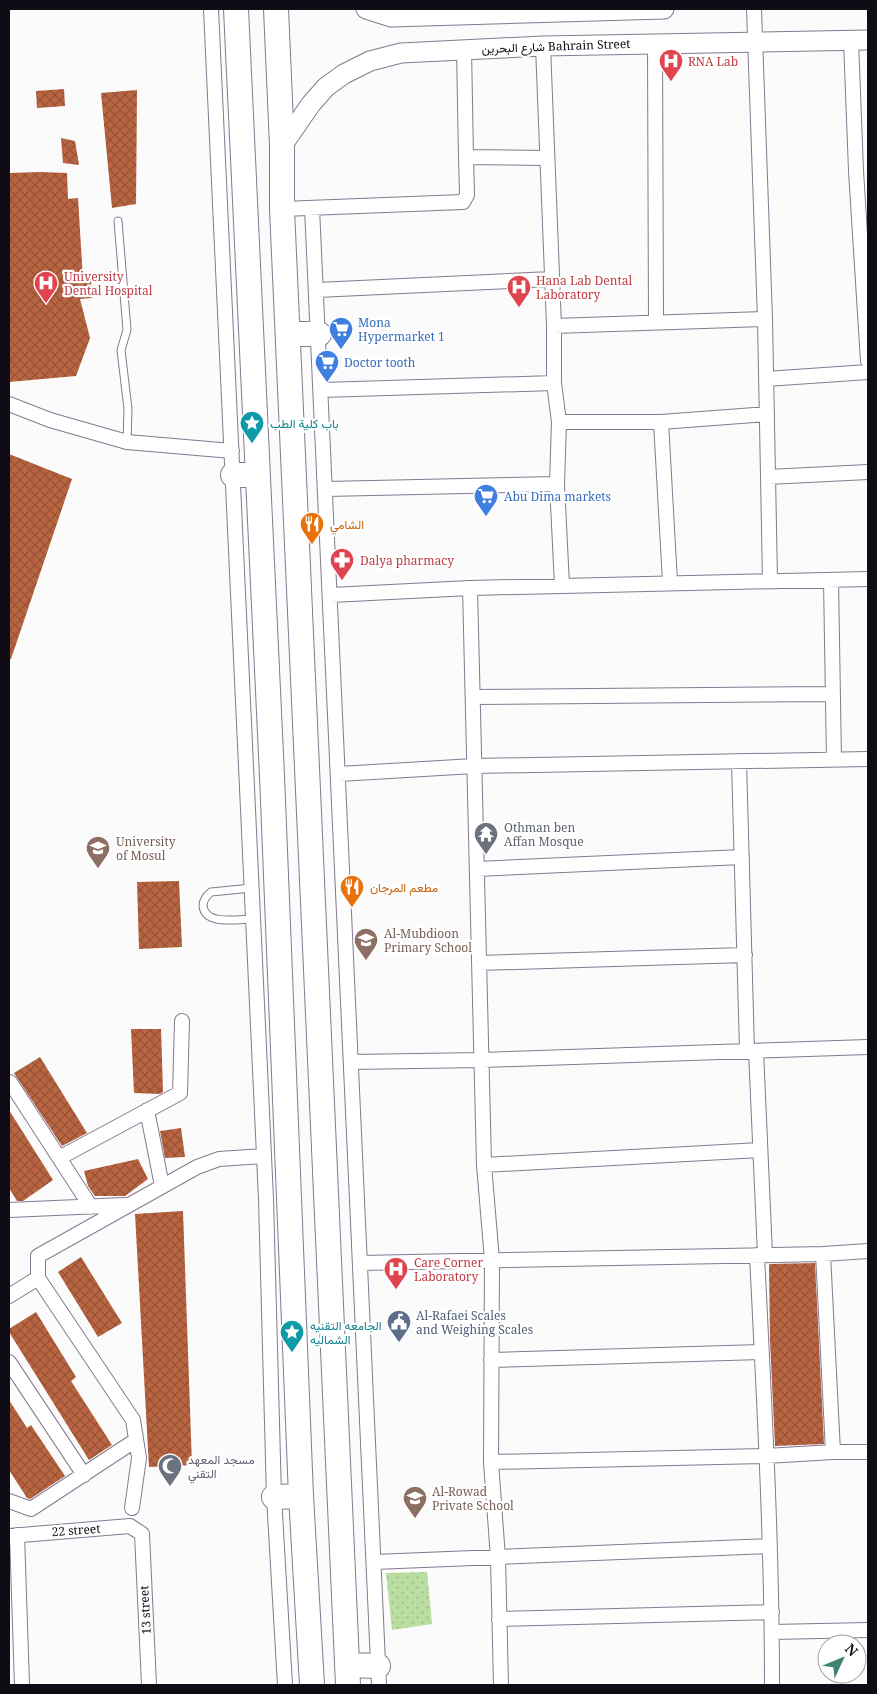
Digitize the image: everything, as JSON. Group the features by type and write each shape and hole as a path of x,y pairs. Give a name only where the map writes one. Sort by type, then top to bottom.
{"highway":[{"path":"236,9 272,776 301,1496 312,1685"},
{"path":"276,9 282,146 282,209 306,776 348,1675 379,1676"},
{"path":"288,334 319,334"},
{"path":"233,475 258,475"},
{"path":"272,776 306,776"},
{"path":"274,1497 301,1496"}],"main road":[{"path":"366,9 392,18 462,12 664,9"},
{"name":"شارع البحرين Bahrain Street","path":"282,146 311,104 326,87 344,74 370,61 401,53 543,46 860,40"}],"street":[{"path":"211,9 264,1156 274,1497 285,1685"},
{"path":"754,9 765,319 770,580"},
{"path":"860,40 868,361"},
{"path":"655,44 656,322"},
{"path":"543,46 554,326 554,383 559,422 557,484 562,585"},
{"path":"282,209 463,202 467,194 464,49"},
{"path":"466,157 547,158"},
{"path":"312,208 379,1676"},
{"path":"317,290 551,279"},
{"path":"554,326 765,319"},
{"path":"766,378 868,372"},
{"path":"321,390 554,383"},
{"path":"9,404 50,420 127,442 232,451"},
{"path":"559,422 661,422 767,414"},
{"path":"661,422 670,582"},
{"path":"768,477 868,472"},
{"path":"326,489 557,484"},
{"path":"331,595 562,585 868,579"},
{"path":"831,580 834,760"},
{"path":"470,588 484,1165 492,1260 491,1462 498,1558 501,1685"},
{"path":"473,697 833,694"},
{"path":"338,774 474,766 868,758"},
{"path":"739,761 745,955 760,1150 761,1352 770,1546 772,1685"},
{"path":"477,869 742,857"},
{"path":"479,963 745,955"},
{"path":"59,1158 180,1093 182,1021"},
{"path":"351,1062 482,1060 868,1047"},
{"path":"10,1082 91,1207"},
{"path":"147,1110 162,1186"},
{"path":"484,1165 760,1150"},
{"path":"132,1508 139,1458 133,1420 38,1278 38,1256 197,1167 212,1162 264,1156"},
{"path":"9,1210 127,1205"},
{"path":"360,1263 823,1254 868,1251"},
{"path":"823,1254 833,1452"},
{"path":"9,1296 38,1278"},
{"path":"491,1360 761,1352"},
{"path":"9,1362 84,1475"},
{"path":"9,1501 31,1509 136,1440"},
{"path":"491,1462 868,1452"},
{"name":"22 street","path":"13,1535 130,1526 142,1534"},
{"name":"13 street","path":"142,1534 149,1685"},
{"path":"13,1535 22,1685"},
{"path":"374,1562 770,1546"},
{"path":"499,1619 772,1612"},
{"path":"772,1632 868,1630"}],"lane":[{"path":"118,221 127,330 121,350 128,409 127,442"},
{"path":"252,888 211,892 206,896 203,907 205,913 214,919 253,919"}],"green space":[{"path":"427,1572 432,1624 392,1630 386,1573"}],"building":[{"path":"64,89 65,106 37,108 36,91"},
{"path":"137,90 136,204 112,208 101,93"},
{"path":"61,138 75,141 79,165 63,163"},
{"path":"9,173 67,173 68,199 78,198 83,280 91,280 92,298 80,299 90,338 76,376 9,382"},
{"path":"9,454 72,479 11,659 9,659"},
{"path":"179,881 182,947 139,949 137,882"},
{"path":"131,1029 161,1029 163,1092 160,1094 134,1093"},
{"path":"40,1057 87,1133 62,1146 14,1073"},
{"path":"9,1110 53,1180 23,1201 17,1201 9,1188"},
{"path":"181,1128 185,1157 165,1158 160,1131"},
{"path":"138,1159 148,1179 125,1196 95,1196 88,1186 84,1171"},
{"path":"183,1211 192,1465 149,1467 135,1214"},
{"path":"81,1257 122,1323 98,1337 58,1272"},
{"path":"815,1263 824,1444 775,1446 770,1340 769,1264"},
{"path":"36,1312 76,1377 71,1381 112,1445 89,1460 9,1332 9,1329"},
{"path":"9,1400 27,1428 31,1425 65,1476 30,1499 27,1498 9,1470"}],"place":[{"name":"RNA Lab","path":"671,82"},
{"name":"University Dental Hospital","path":"46,304"},
{"name":"Hana Lab Dental Laboratory","path":"519,308"},
{"name":"Mona Hypermarket 1","path":"341,350"},
{"name":"Doctor tooth","path":"327,383"},
{"name":"باب كلية الطب","path":"252,444"},
{"name":"Abu Dima markets","path":"486,517"},
{"name":"الشامي","path":"312,545"},
{"name":"Dalya pharmacy","path":"342,581"},
{"name":"Othman ben Affan Mosque","path":"486,855"},
{"name":"University of Mosul","path":"98,869"},
{"name":"مطعم المرجان","path":"352,908"},
{"name":"Al-Mubdioon Primary School","path":"366,961"},
{"name":"Care Corner Laboratory","path":"396,1290"},
{"name":"Al-Rafaei Scales and Weighing Scales","path":"399,1343"},
{"name":"الجامعه التقنيه الشماليه","path":"292,1353"},
{"name":"مسجد المعهد التقني","path":"170,1487"},
{"name":"Al-Rowad Private School","path":"415,1519"}]}
